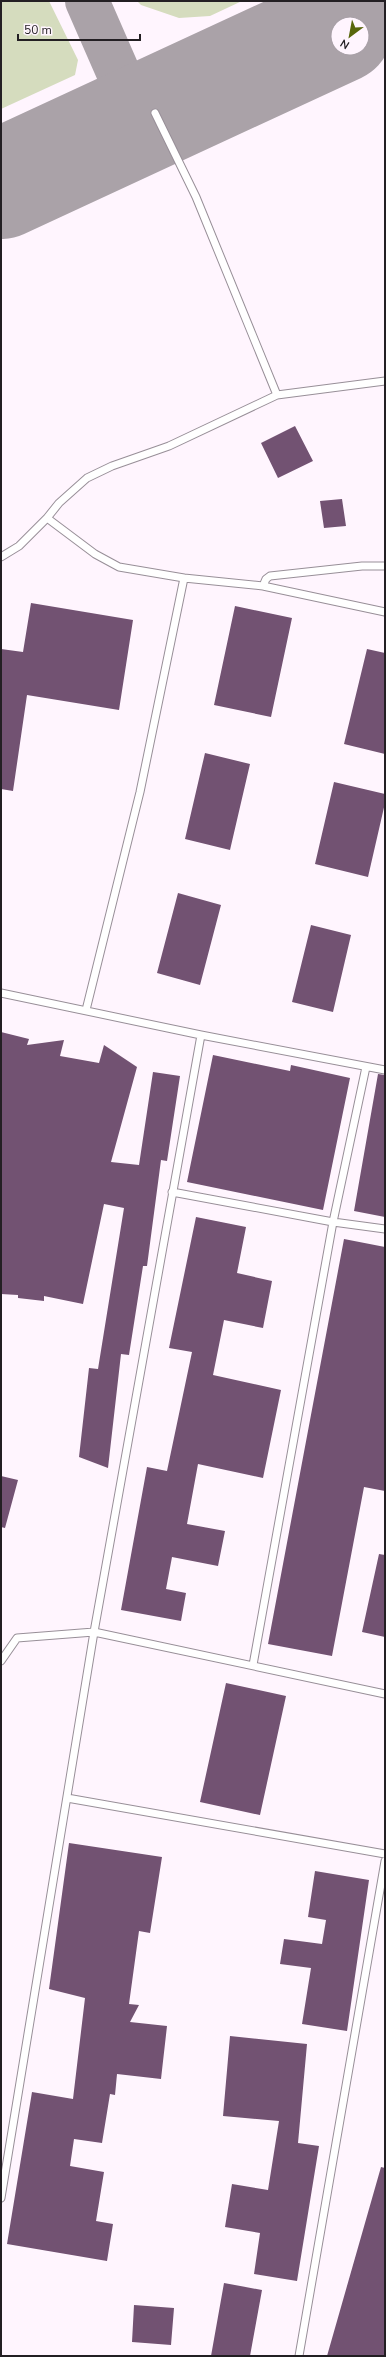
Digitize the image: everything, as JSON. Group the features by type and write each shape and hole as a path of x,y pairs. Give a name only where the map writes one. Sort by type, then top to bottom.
{"lane":[{"path":"155,113 196,197 277,395"},
{"path":"1,557 19,546 47,518 59,503 87,478 112,466 169,446 277,395 385,380"},
{"path":"47,518 95,554 119,567 184,578 263,586 385,612"},
{"path":"263,586 266,579 270,576 362,566 385,566"},
{"path":"86,1010 140,792 184,578"},
{"path":"1,993 201,1035 366,1067 385,1067"},
{"path":"1,2198 94,1632 201,1035"},
{"path":"253,1665 333,1222 366,1067"},
{"path":"172,1192 333,1222 385,1229"},
{"path":"1,1661 17,1638 94,1632 385,1694"},
{"path":"67,1798 385,1854"},
{"path":"299,2356 385,1862"}],"green space":[{"path":"1,1 49,1 78,60 75,75 1,109"},
{"path":"137,1 242,1 210,16 179,18 141,5"}],"building":[{"path":"295,426 313,461 278,478 261,443"},
{"path":"342,499 346,526 324,528 320,501"},
{"path":"31,603 133,620 119,710 27,695 13,791 1,789 1,649 23,652"},
{"path":"235,606 292,618 271,717 214,705"},
{"path":"367,649 385,653 385,754 344,744"},
{"path":"205,753 250,764 230,850 185,839"},
{"path":"334,782 385,794 385,803 368,877 315,864"},
{"path":"178,893 221,905 200,985 157,973"},
{"path":"311,925 351,935 333,1012 292,1002"},
{"path":"1,1032 29,1039 27,1045 64,1040 60,1056 99,1063 104,1045 137,1067 111,1162 139,1165 153,1072 180,1076 167,1161 161,1160 147,1266 143,1266 129,1355 121,1354 108,1468 79,1457 89,1368 98,1369 124,1208 104,1204 83,1304 44,1296 44,1301 18,1298 18,1295 1,1294"},
{"path":"213,1055 290,1071 291,1065 350,1078 323,1210 187,1182"},
{"path":"378,1074 385,1075 385,1217 354,1211"},
{"path":"196,1217 246,1227 237,1273 272,1281 263,1328 224,1320 213,1375 281,1390 263,1478 198,1464 187,1524 225,1531 218,1566 172,1557 166,1589 186,1593 181,1621 121,1610 147,1467 167,1471 192,1352 169,1348"},
{"path":"344,1239 385,1247 385,1491 364,1487 332,1656 268,1644"},
{"path":"1,1476 18,1480 5,1528 1,1527"},
{"path":"379,1554 385,1555 385,1637 362,1632"},
{"path":"226,1683 286,1696 260,1815 200,1802"},
{"path":"69,1843 162,1857 150,1933 139,1931 129,2004 139,2005 130,2022 167,2026 161,2079 117,2074 115,2095 110,2094 102,2143 74,2139 70,2166 104,2172 96,2221 113,2224 107,2261 7,2244 32,2092 73,2099 85,1998 49,1989"},
{"path":"315,1871 369,1880 347,2031 302,2024 311,1968 280,1964 284,1939 322,1944 326,1920 308,1917"},
{"path":"230,2036 307,2044 298,2143 319,2146 297,2281 254,2274 260,2233 225,2227 232,2184 268,2190 279,2121 223,2116"},
{"path":"381,2167 385,2168 385,2356 327,2356"},
{"path":"224,2283 262,2290 250,2356 211,2356"},
{"path":"134,2305 174,2308 171,2345 132,2342"}],"taxiway":[{"path":"87,1 139,120"}],"runway":[{"path":"1,184 330,32"}]}
